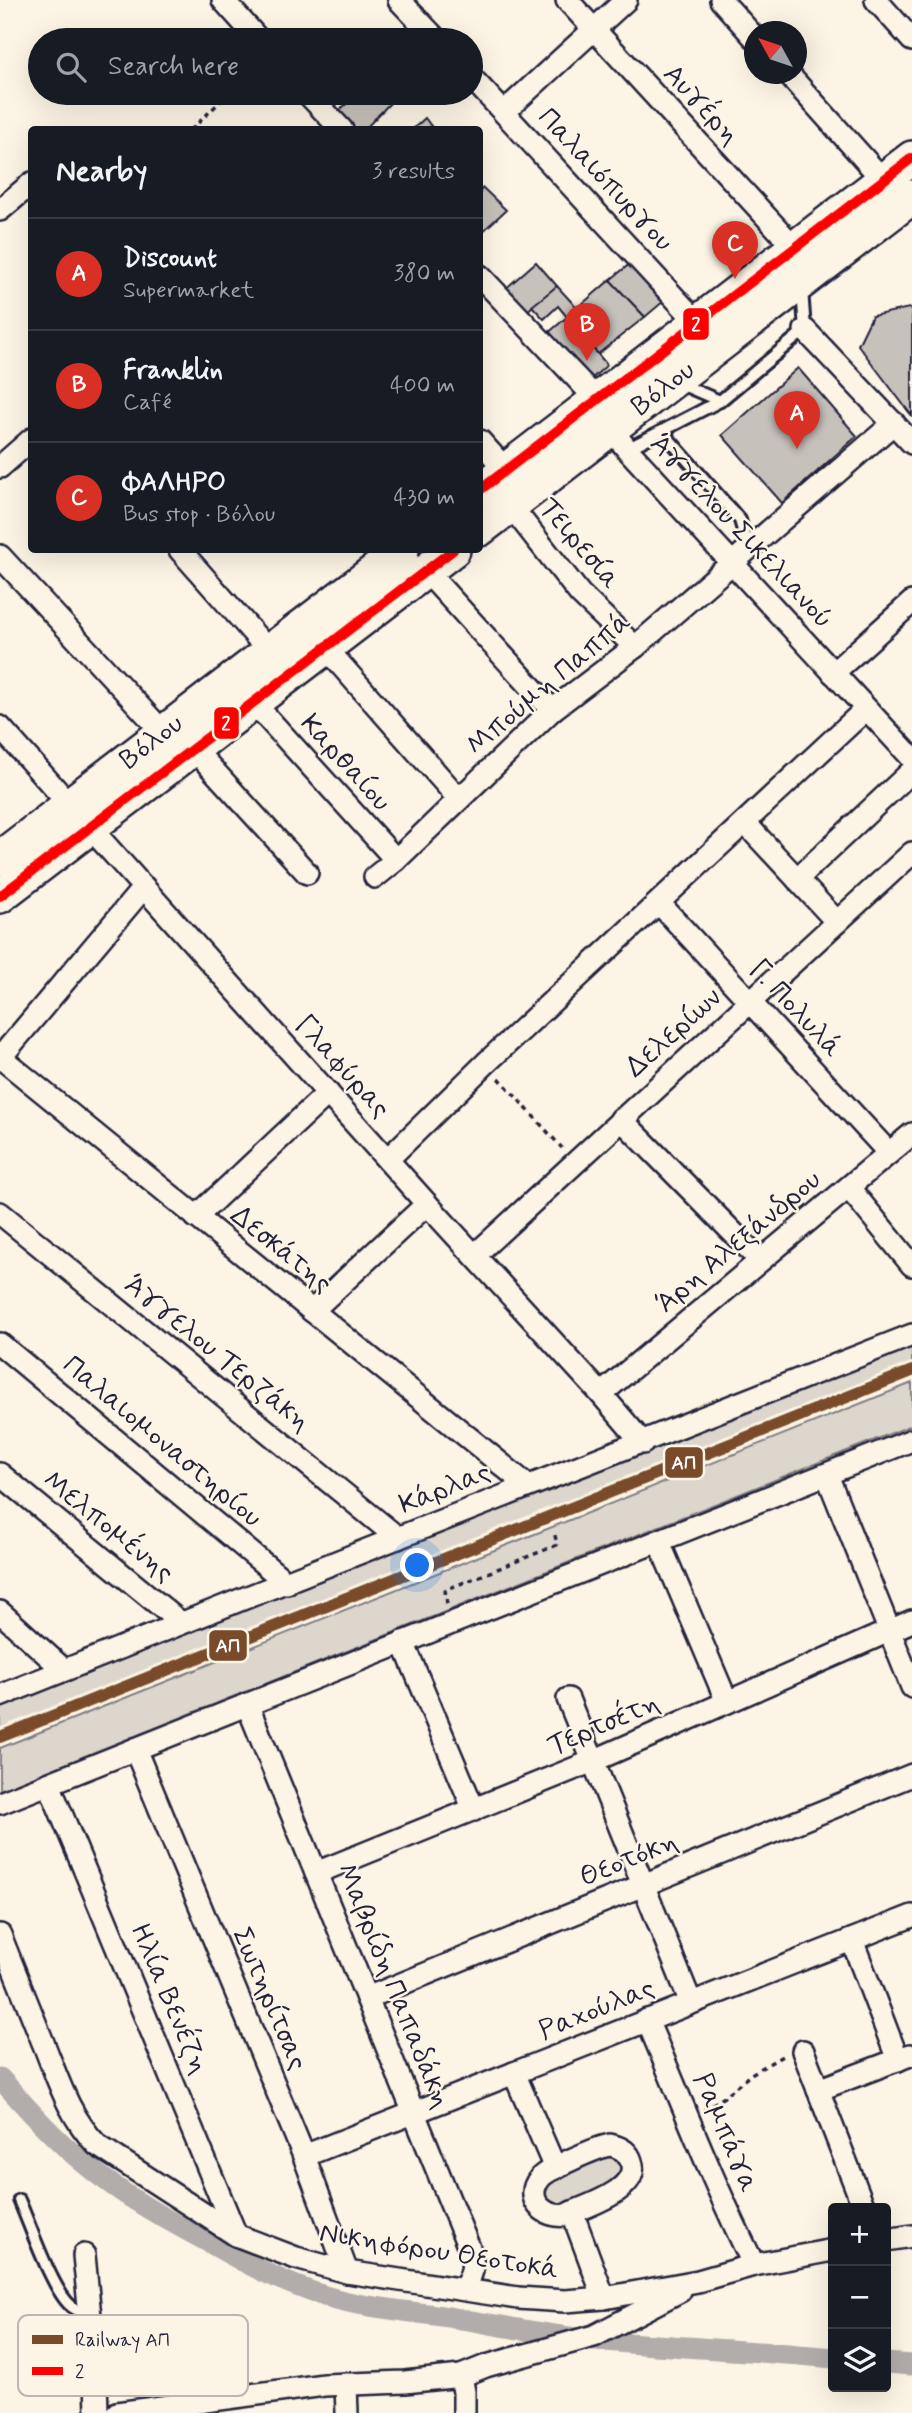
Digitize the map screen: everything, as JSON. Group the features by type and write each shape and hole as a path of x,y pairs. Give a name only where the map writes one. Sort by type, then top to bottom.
{"main road":[{"name":"Βόλου","path":"483,488 506,470 610,427 697,322 912,158"},
{"name":"Βόλου","path":"483,527 912,197"},
{"name":"Βόλου","path":"0,896 163,732 395,559 434,553"},
{"name":"Βόλου","path":"0,858 80,815 192,748 253,702 325,647 395,559"}],"street":[{"path":"223,0 248,28"},
{"path":"399,0 426,28"},
{"name":"Αυγέρη","path":"567,0 794,247"},
{"path":"504,113 626,0"},
{"path":"721,0 744,26"},
{"path":"876,0 912,40"},
{"path":"797,84 883,180"},
{"name":"Παλαιόπυργου","path":"483,90 697,322"},
{"path":"318,105 338,126"},
{"path":"0,209 28,186"},
{"name":"Άγγελου Σικελιανού","path":"483,279 587,389 610,427 731,564 912,758"},
{"path":"805,330 912,443"},
{"name":"Μπούμη Παππά","path":"375,877 552,710 635,647 894,424"},
{"path":"0,467 28,442"},
{"path":"483,444 506,470"},
{"name":"Τειρεσία","path":"510,505 580,594 635,647"},
{"path":"183,553 269,651"},
{"path":"0,556 163,732"},
{"path":"395,559 552,710"},
{"path":"833,673 912,602"},
{"path":"325,647 459,799"},
{"name":"Καρθαίου","path":"253,702 396,860"},
{"path":"387,1159 486,1063 866,709"},
{"name":"Γλαφύρας","path":"0,727 643,1443"},
{"path":"192,748 307,873"},
{"path":"797,879 912,771"},
{"path":"745,823 837,922"},
{"name":"Δελερίων","path":"475,1255 912,853"},
{"path":"0,1057 144,887"},
{"name":"Γ. Πολυλά","path":"659,903 889,1153"},
{"name":"Δεσκάτης","path":"0,1057 528,1486"},
{"path":"196,1217 328,1093"},
{"path":"621,1119 760,1260"},
{"name":"Άρη Αλεξάνδρου","path":"601,1394 912,1135"},
{"path":"849,1188 912,1265"},
{"path":"312,1311 428,1204"},
{"name":"Άγγελου Τερζάκη","path":"0,1213 398,1538"},
{"name":"Κάρλας","path":"0,1696 912,1335"},
{"name":"Παλαιομοναστηρίου","path":"0,1344 287,1583"},
{"path":"0,1802 912,1440"},
{"name":"Μελπομένης","path":"0,1474 181,1623"},
{"path":"827,1475 912,1687"},
{"path":"659,1542 727,1702"},
{"path":"0,1612 64,1670"},
{"name":"Τερτσέτη","path":"316,1873 593,1760 912,1621"},
{"path":"403,1642 474,1810"},
{"path":"568,1699 691,2003"},
{"name":"Μαβρίδη Παπαδάκη","path":"247,1704 471,2253 474,2264 464,2289"},
{"name":"Σωτηρίτσας","path":"135,1749 304,2156 347,2272"},
{"name":"Θεοτόκη","path":"368,1998 912,1775"},
{"name":"Ηλία Βενέζη","path":"49,1784 236,2235"},
{"name":"Ραχούλας","path":"304,2156 912,1916"},
{"name":"Νικηφόρου Θεοτοκά","path":"0,1935 57,2078 82,2129 97,2145 236,2235 296,2258 347,2272 518,2298 565,2301 604,2298 698,2281"},
{"path":"818,2090 905,2057 852,1940"},
{"name":"Ραμπάγα","path":"647,2020 724,2205 754,2265"},
{"path":"803,2051 862,2203"},
{"path":"514,2073 555,2168"},
{"path":"610,2145 623,2150 631,2160 632,2173 624,2187 572,2212 558,2217 542,2211 534,2198 537,2182 546,2172 598,2148 610,2145"},
{"path":"572,2212 604,2298"},
{"path":"891,2239 912,2236"},
{"path":"117,2413 220,2406 324,2385 433,2380 461,2376 486,2366 594,2336 698,2281 754,2265 828,2251"},
{"path":"84,2255 90,2315"},
{"path":"461,2376 464,2413"},
{"path":"346,2384 347,2413"}],"lane":[{"path":"610,427 662,432 720,401 805,330 802,281"},
{"path":"672,381 720,401"},
{"path":"662,432 740,520 748,549"},
{"path":"19,2200 64,2298 76,2310 90,2315"}],"path":[{"path":"195,126 217,105"},
{"path":"486,1063 575,1162"},
{"path":"448,1623 445,1590 557,1545 554,1531"},
{"path":"688,2115 706,2109 751,2074 783,2055 803,2051"}],"shaded area":[{"path":"912,1341 912,1365 0,1731 0,1701"},
{"path":"912,1383 912,1425 0,1790 0,1748"},
{"path":"613,2156 621,2160 624,2174 608,2185 561,2206 555,2206 544,2198 544,2188 548,2183 602,2158"}],"building":[{"path":"345,105 388,105 368,126 347,126 336,113"},
{"path":"425,118 431,126 416,126"},
{"path":"483,188 506,210 483,231"},
{"path":"536,262 557,286 526,312 504,290"},
{"path":"631,263 664,301 645,317 610,280"},
{"path":"610,280 645,317 598,354 567,317"},
{"path":"557,286 577,308 567,317 558,306 544,319 532,306"},
{"path":"909,308 912,311 912,416 858,345 872,316"},
{"path":"567,317 607,365 588,382 547,334"},
{"path":"798,368 857,436 782,503 722,435"}],"waterway":[{"path":"0,2078 62,2144 115,2187 238,2258 310,2291 373,2307 576,2338 828,2358"},
{"path":"891,2363 912,2365"}],"rail line":[{"name":"ΑΠ","path":"0,1737 912,1371"}],"transit line":[{"name":"2","path":"483,488 912,158"},
{"name":"2","path":"0,896 449,553"}],"place":[{"name":"ΦΑΛΗΡΟ","path":"735,279"},
{"name":"Franklin","path":"587,361"},
{"name":"Discount","path":"797,449"}]}
